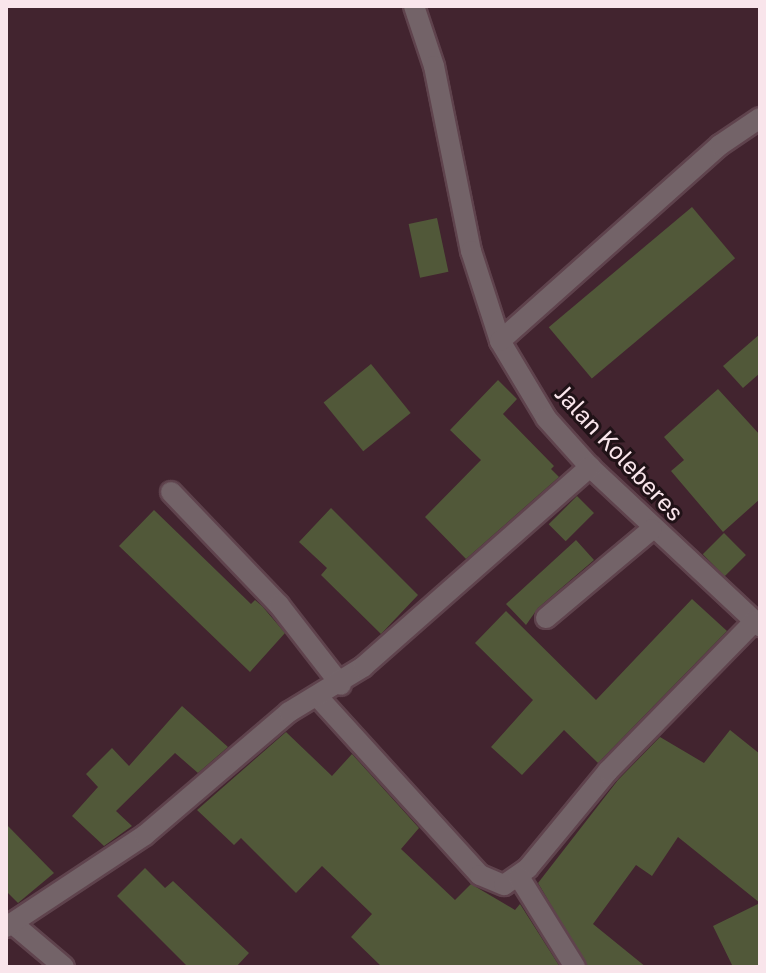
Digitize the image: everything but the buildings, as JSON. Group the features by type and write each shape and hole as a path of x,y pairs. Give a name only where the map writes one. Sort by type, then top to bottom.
{"street":[{"name":"Jalan Koleberes","path":"414,6 427,37 471,251 500,341 546,418 590,467 652,529 757,624"},
{"path":"500,341 720,145 760,118"},
{"path":"64,967 9,925 145,835 289,712 341,685 590,467"},
{"path":"171,492 279,605 341,685"},
{"path":"546,618 652,529"},
{"path":"317,696 480,875 496,886 519,877 608,771 757,624"},
{"path":"519,877 575,967"}]}
